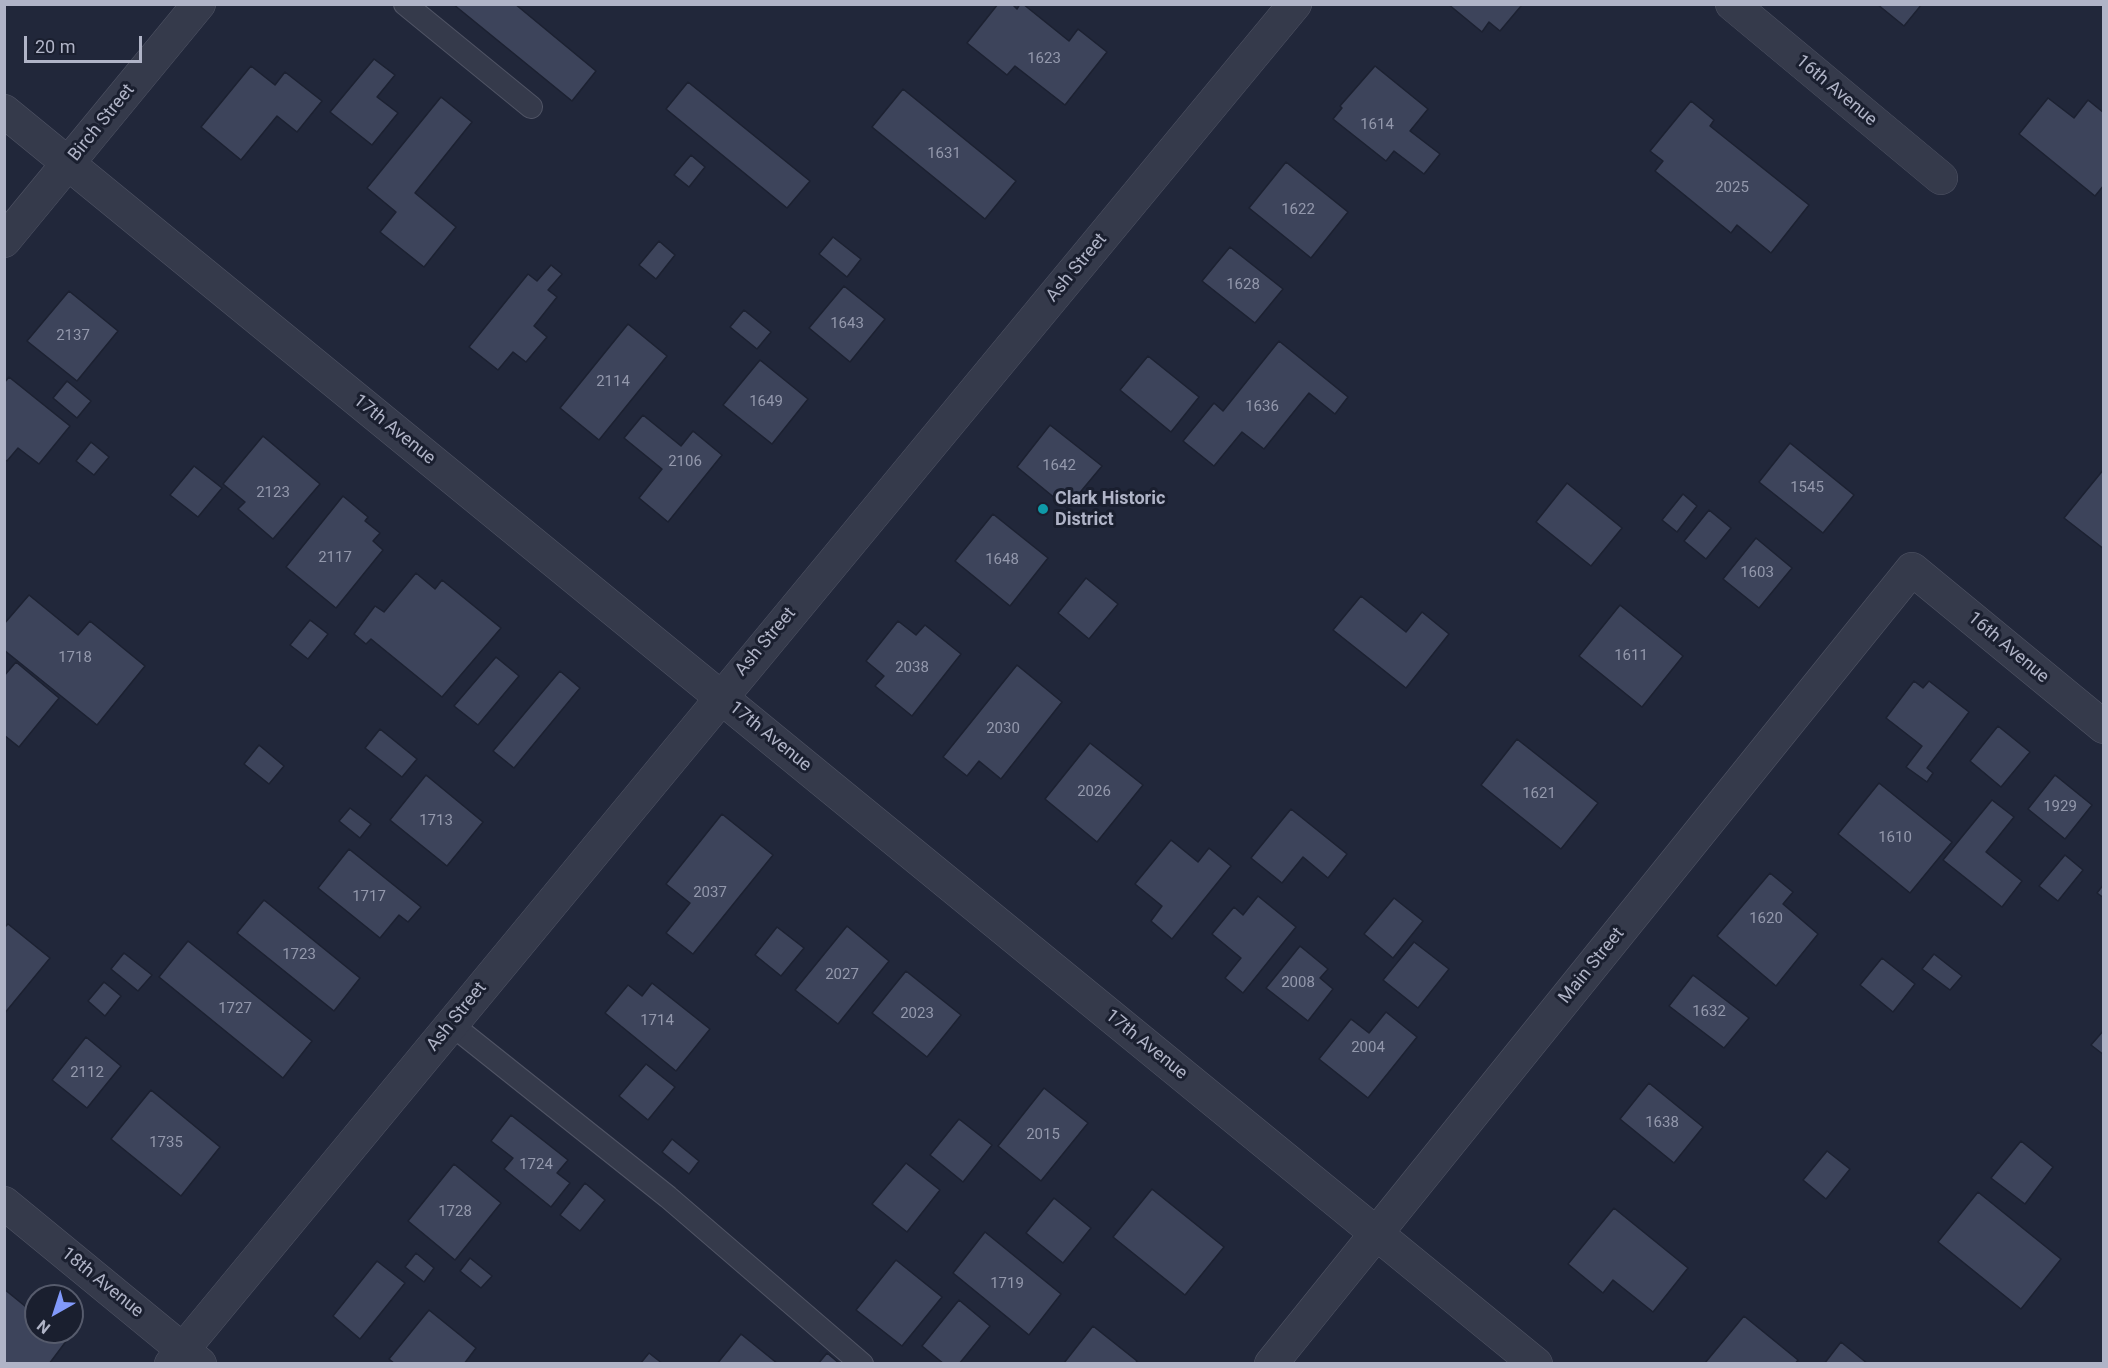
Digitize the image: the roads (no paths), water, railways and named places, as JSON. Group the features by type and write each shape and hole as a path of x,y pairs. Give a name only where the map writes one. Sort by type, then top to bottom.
{"street":[{"name":"Birch Street","path":"4,241 198,4"},
{"name":"Ash Street","path":"185,1359 451,1024 1294,4"},
{"name":"16th Avenue","path":"1732,4 1941,178"},
{"name":"17th Avenue","path":"4,111 1536,1364"},
{"name":"16th Avenue","path":"1912,569 2103,727"},
{"name":"Main Street","path":"1271,1364 1912,569"},
{"name":"18th Avenue","path":"4,1203 185,1359"}],"lane":[{"path":"405,4 531,107"},
{"path":"451,1024 668,1197 862,1364"}],"place":[{"name":"Clark Historic District","path":"1043,509"}]}
